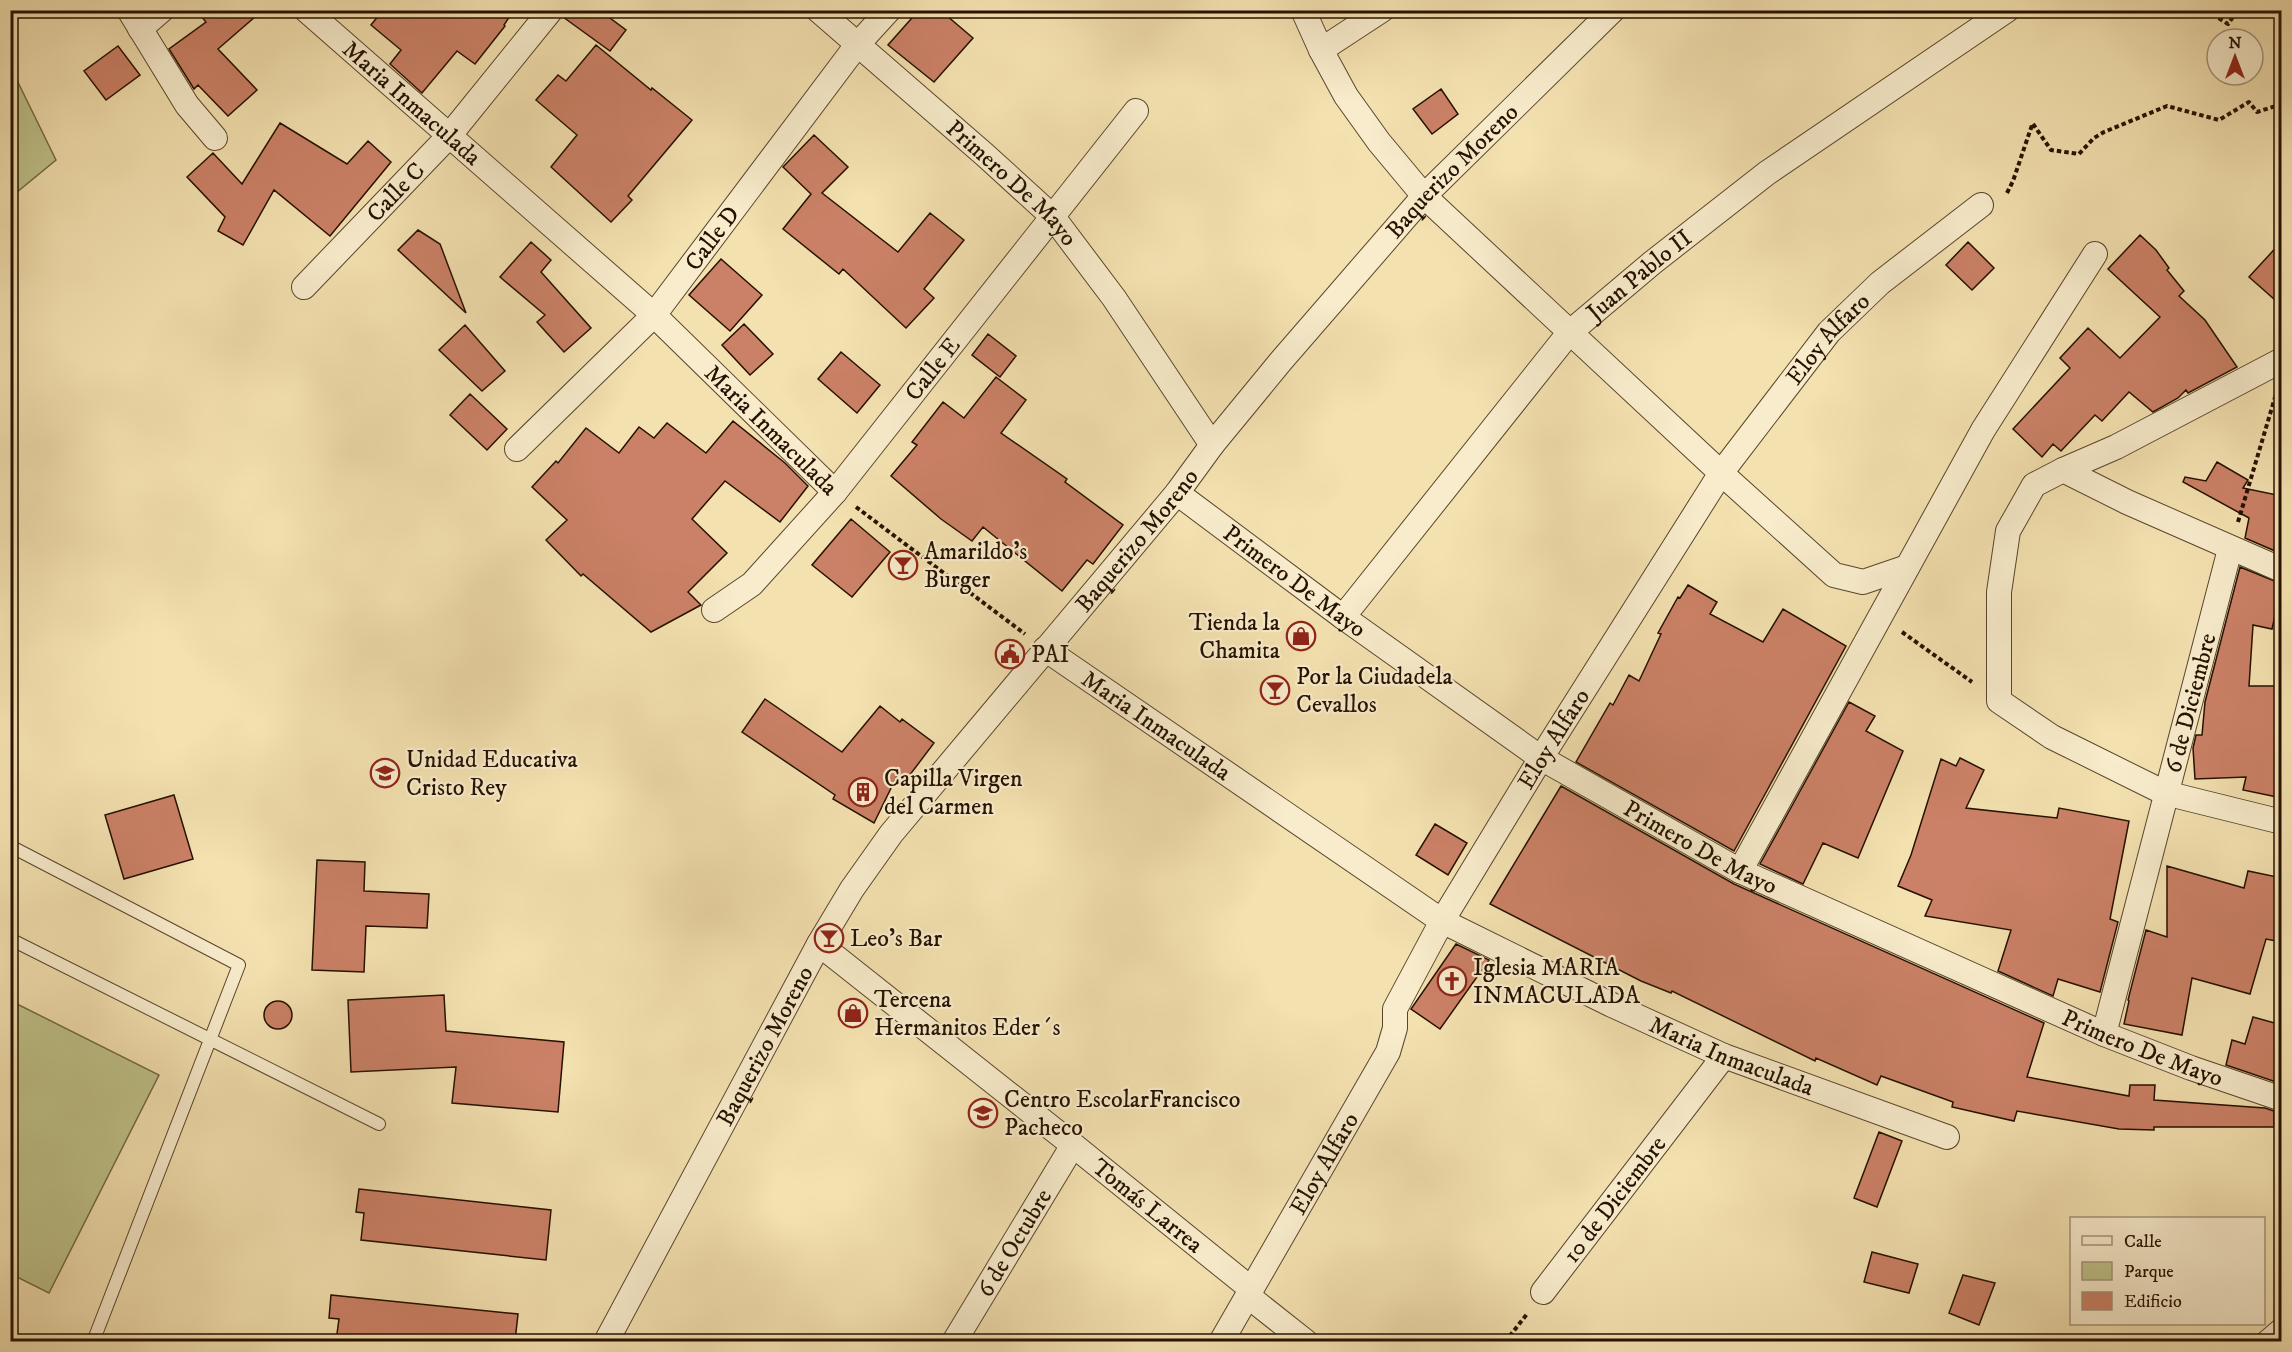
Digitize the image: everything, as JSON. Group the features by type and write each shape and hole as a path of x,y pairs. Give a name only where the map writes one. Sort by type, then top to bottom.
{"street":[{"path":"162,10 134,20 187,105 215,138"},
{"name":"Maria Inmaculada","path":"306,10 654,315 835,492"},
{"name":"Calle C","path":"304,287 449,136 551,10"},
{"name":"Primero De Mayo","path":"818,10 1053,217 1114,298 1212,445"},
{"name":"Calle D","path":"517,449 654,315 857,45 889,10"},
{"path":"1303,10 1346,96 1372,133 1424,195 1569,333 1834,575 1863,582 1907,567"},
{"path":"1321,50 1382,10"},
{"name":"Baquerizo Moreno","path":"606,1341 819,944 852,889 891,834 1177,493 1212,445 1281,361 1424,195 1613,10"},
{"name":"Juan Pablo II","path":"1343,617 1569,333 1652,262 1767,173 2007,10"},
{"name":"Calle E","path":"714,610 752,584 835,492 1136,111"},
{"name":"Eloy Alfaro","path":"1221,1341 1388,1052 1395,1028 1395,1009 1442,921 1541,758 1721,473 1829,332 1880,283 1981,205"},
{"path":"1740,870 1983,430 2095,254"},
{"path":"2282,360 2116,447 2034,485 2008,531 1999,592 1999,701 2052,737 2165,793 2282,822"},
{"path":"2063,470 2230,549 2282,570"},
{"name":"Primero De Mayo","path":"1177,493 1343,617 1541,758 1740,870 2104,1034 2191,1068 2282,1099"},
{"name":"6 de Diciembre","path":"2104,1034 2230,549"},
{"name":"Maria Inmaculada","path":"1045,649 1442,921 1612,1005 1724,1056 1947,1137"},
{"name":"Tomás Larrea","path":"819,944 1073,1145 1306,1341"},
{"name":"10 de Diciembre","path":"1543,1292 1724,1056"},
{"name":"6 de Octubre","path":"954,1341 1073,1145"},
{"path":"2269,1341 2282,1330"}],"lane":[{"path":"10,846 239,966 93,1341"},
{"path":"10,939 379,1124"}],"path":[{"path":"2206,10 2228,24 2235,14 2242,10"},
{"path":"1981,205 2002,202 2013,181 2032,124 2051,150 2079,154 2094,138 2104,132 2167,106 2219,120 2249,102 2258,112 2282,104"},
{"path":"2230,549 2278,385"},
{"name":"Maria Inmaculada","path":"835,492 1045,649"},
{"path":"1881,616 1999,701"},
{"path":"1505,1341 1543,1292"}],"green space":[{"path":"11,68 56,160 10,197"},
{"path":"11,1001 159,1075 49,1293 11,1274"}],"building":[{"path":"196,10 263,10 218,49 257,90 228,116 198,85 194,89 169,49 206,22"},
{"path":"383,10 514,10 505,26 475,64 457,51 422,93 390,64 401,50 371,25"},
{"path":"565,10 599,10 626,30 610,51 563,17"},
{"path":"919,10 940,10 973,38 934,82 888,45"},
{"path":"596,45 692,120 628,196 632,200 611,222 551,167 577,135 536,100 558,75 566,81"},
{"path":"118,46 140,75 106,100 84,71"},
{"path":"1441,89 1458,114 1432,134 1413,109"},
{"path":"280,123 347,164 368,141 391,162 330,236 274,190 243,245 218,231 225,217 187,177 213,153 242,184"},
{"path":"814,135 848,167 822,193 898,252 930,213 964,240 924,289 934,298 906,328 843,269 839,274 783,229 811,194 783,167"},
{"path":"418,230 440,244 466,313 398,250"},
{"path":"2140,235 2156,250 2169,268 2167,270 2184,291 2179,296 2205,320 2237,367 2188,393 2186,390 2178,398 2153,412 2129,392 2102,421 2095,415 2061,451 2053,444 2042,457 2013,429 2070,368 2060,358 2088,328 2120,358 2160,317 2108,269"},
{"path":"2282,241 2282,306 2249,277"},
{"path":"531,242 551,260 541,272 591,328 564,352 537,322 545,315 500,277"},
{"path":"1968,242 1994,268 1972,290 1946,265"},
{"path":"721,259 762,295 730,331 689,295"},
{"path":"744,324 773,354 750,375 722,345"},
{"path":"465,325 505,371 482,391 439,350"},
{"path":"988,334 1016,356 1000,377 972,355"},
{"path":"841,352 880,385 857,413 818,379"},
{"path":"996,377 1026,400 1001,433 1067,479 1065,482 1123,525 1093,564 1087,560 1062,591 983,527 972,541 941,519 891,476 917,445 912,442 943,402 964,418"},
{"path":"470,394 507,429 487,450 450,415"},
{"path":"733,421 785,463 808,486 780,522 725,481 692,519 727,553 688,592 701,605 651,632 583,574 581,576 546,540 567,520 532,487 556,461 558,463 586,428 619,453 639,427 654,438 667,423 706,453"},
{"path":"2217,462 2248,480 2243,488 2282,496 2276,526 2282,527 2282,554 2245,538 2249,518 2183,482 2185,477 2206,481"},
{"path":"851,519 890,552 852,597 812,565"},
{"path":"2240,567 2282,584 2272,629 2253,625 2249,686 2282,686 2282,798 2243,790 2246,777 2195,779 2193,748 2196,735 2202,735 2205,702"},
{"path":"1688,585 1717,602 1710,614 1763,642 1783,609 1846,646 1734,851 1576,762 1610,703 1613,705 1629,675 1639,681 1661,634 1658,633 1678,597 1680,598"},
{"path":"765,699 842,752 880,706 900,722 902,719 934,743 906,780 898,774 874,823 833,799 835,795 742,732"},
{"path":"1849,702 1875,716 1866,731 1903,751 1858,858 1823,843 1803,884 1760,864"},
{"path":"1960,758 1984,770 1966,808 2057,818 2059,808 2129,821 2110,919 2118,922 2100,992 2058,979 2053,996 1998,971 2011,930 1925,916 1932,900 1898,886 1911,855 1941,759 1956,766"},
{"path":"1561,786 1734,884 2044,1023 2027,1077 2129,1096 2130,1085 2155,1085 2154,1100 2265,1108 2274,1111 2274,1127 2119,1129 2017,1111 2014,1121 1952,1107 1953,1102 1881,1076 1877,1085 1816,1058 1815,1061 1672,991 1671,993 1641,981 1490,904"},
{"path":"174,795 193,859 124,879 105,815"},
{"path":"1435,824 1467,843 1448,875 1416,855"},
{"path":"317,860 365,862 364,891 429,894 427,928 366,926 364,972 312,970"},
{"path":"2167,866 2244,888 2248,871 2282,878 2282,942 2266,939 2250,994 2192,978 2182,1035 2124,1024 2146,930 2167,937"},
{"name":"Iglesia MARIA INMACULADA","path":"1456,944 1489,960 1440,1029 1411,1009"},
{"path":"444,995 446,1031 564,1042 558,1112 452,1103 456,1067 351,1072 348,1000"},
{"path":"278,1001 288,1005 292,1015 288,1025 278,1029 268,1025 264,1015 268,1005"},
{"path":"2253,1017 2282,1025 2282,1084 2226,1065 2232,1040 2245,1044"},
{"path":"1879,1132 1902,1141 1877,1207 1854,1198"},
{"path":"359,1189 551,1210 546,1260 361,1240 364,1213 356,1212"},
{"path":"1872,1252 1918,1264 1909,1293 1864,1282"},
{"path":"1963,1275 1995,1283 1979,1325 1949,1313"},
{"path":"331,1295 518,1314 515,1341 336,1341 339,1319 329,1318"}],"place":[{"name":"Amarildo's Burger","path":"903,565"},
{"name":"Tienda la Chamita","path":"1301,636"},
{"name":"PAI","path":"1010,654"},
{"name":"Por la Ciudadela Cevallos","path":"1275,690"},
{"name":"Unidad Educativa Cristo Rey","path":"385,773"},
{"name":"Capilla Virgen del Carmen","path":"863,792"},
{"name":"Leo's Bar","path":"829,938"},
{"name":"Iglesia MARIA INMACULADA","path":"1452,981"},
{"name":"Tercena Hermanitos Eder´s","path":"853,1013"},
{"name":"Centro EscolarFrancisco Pacheco","path":"983,1113"}]}
